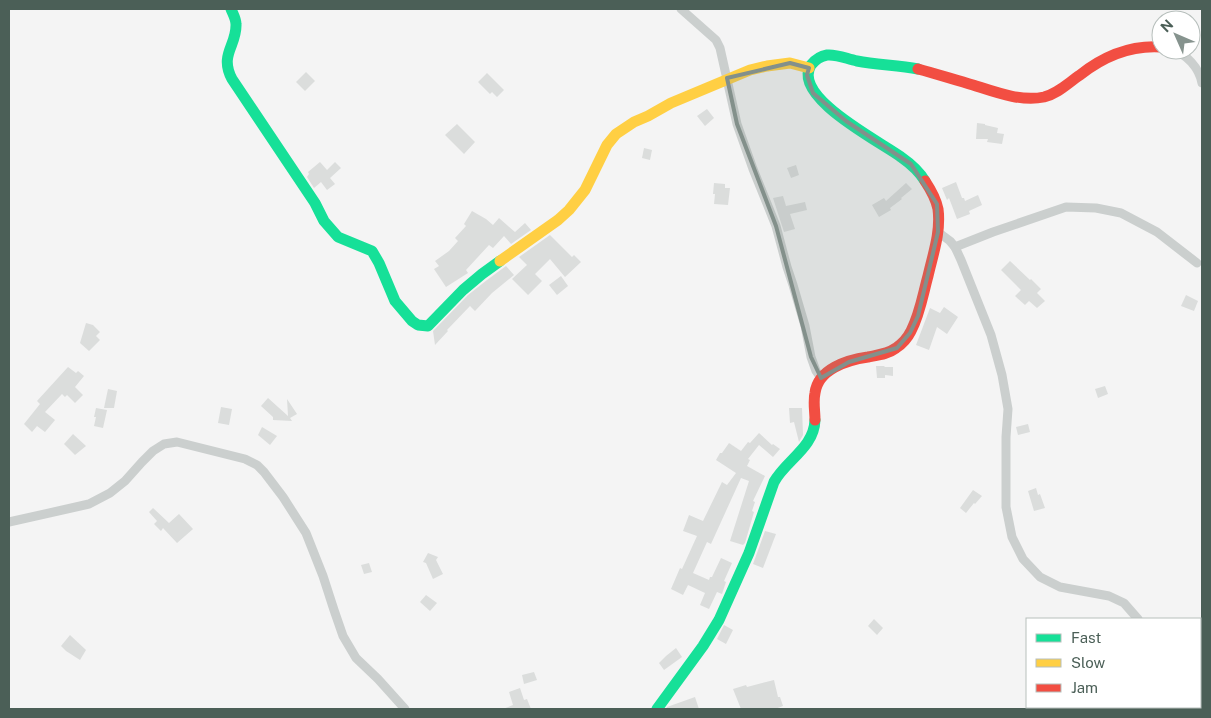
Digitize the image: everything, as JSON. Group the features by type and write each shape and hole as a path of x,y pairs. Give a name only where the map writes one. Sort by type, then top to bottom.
{"street":[{"path":"231,9 236,27 228,52 229,72 315,203 328,226 338,237 372,251 395,301 412,321 424,326 428,326 434,321 463,290 482,274 558,220 574,205 585,190 607,145 616,134 634,122 671,103 750,70 790,63 809,68"},
{"path":"681,9 716,40 720,48 737,124 776,226 805,326 811,357 816,371 821,378"},
{"path":"657,709 716,625 745,561 776,477 804,447 813,434 815,387 821,378 833,368 883,354 897,348 910,333 918,316 938,232 937,204 926,182 911,164 826,106 810,88 807,75 809,68 820,57 833,56 915,68 998,92 1033,99 1043,98 1064,88 1078,76 1116,53 1132,48 1151,46"},
{"path":"1189,60 1198,70 1202,83"},
{"path":"955,247 1066,207 1096,208 1121,213 1157,232 1197,263"},
{"path":"938,232 955,247 961,260 991,335 1002,375 1008,409 1006,507 1012,537 1023,559 1040,576 1060,587 1109,596 1124,603 1137,618"},
{"path":"9,522 89,504 110,493 125,481 153,451 164,444 178,442 245,459 264,472 306,533 343,636 356,658 405,709"}],"highlighted area":[{"path":"790,63 809,68 807,75 813,93 846,121 911,164 937,204 938,232 918,316 910,333 897,348 849,362 821,378 811,357 776,226 737,124 727,78"}],"building":[{"path":"306,72 315,81 305,91 296,82"},
{"path":"487,73 504,90 497,97 492,92 490,94 478,82"},
{"path":"707,109 714,118 705,126 697,116"},
{"path":"977,123 998,128 997,133 1004,134 1002,144 987,142 988,139 976,139"},
{"path":"457,124 475,142 464,154 445,135"},
{"path":"644,148 652,150 650,160 642,158"},
{"path":"320,162 327,170 335,162 341,168 330,178 335,184 327,190 321,182 314,188 307,177 308,172"},
{"path":"796,165 799,175 791,178 787,168"},
{"path":"956,182 965,201 978,195 982,205 969,211 970,214 957,219 949,198 947,200 942,188"},
{"path":"714,183 725,184 725,188 730,188 728,205 714,204"},
{"path":"906,183 912,189 890,208 891,210 879,217 872,205 884,198 886,201"},
{"path":"783,196 786,206 805,202 807,210 790,214 795,229 784,232 773,198"},
{"path":"472,211 493,225 499,218 515,232 525,223 531,230 511,244 504,236 493,248 489,245 466,270 468,273 446,287 434,269 439,266 435,261 449,251 458,241 455,238 466,226 464,224"},
{"path":"550,235 572,257 574,255 581,262 565,277 550,259 535,274 542,281 528,295 512,279 527,265 519,257"},
{"path":"1010,261 1041,289 1037,293 1045,301 1037,308 1029,301 1025,305 1015,296 1021,290 1001,270"},
{"path":"506,266 514,275 492,293 475,311 470,306 435,345 433,331 468,295"},
{"path":"561,276 568,286 557,295 549,285"},
{"path":"1186,295 1198,301 1194,311 1181,306"},
{"path":"944,307 958,317 947,334 937,327 929,350 916,345 930,308 940,313"},
{"path":"86,323 93,325 100,332 96,336 100,340 89,351 80,343"},
{"path":"876,366 893,367 893,376 885,375 885,378 877,378"},
{"path":"68,367 84,376 75,387 83,395 75,403 67,395 65,397 62,394 45,412 55,420 45,432 37,426 32,432 24,424 40,404 37,401"},
{"path":"1105,386 1108,394 1098,398 1095,389"},
{"path":"108,389 117,391 114,408 104,408"},
{"path":"268,398 288,416 287,399 297,414 290,418 292,421 273,420 273,417 261,406"},
{"path":"221,407 232,409 229,425 218,423"},
{"path":"96,408 107,410 103,428 94,426"},
{"path":"789,408 802,408 803,435 799,442 794,422 790,423"},
{"path":"1028,424 1030,432 1018,435 1016,427"},
{"path":"262,427 277,436 270,445 258,435"},
{"path":"759,433 772,445 780,449 773,457 759,445 748,459 750,460 747,466 765,476 753,501 755,502 752,511 754,512 745,543 743,545 730,541 749,481 741,478 711,544 707,542 693,573 709,580 721,558 732,563 724,581 726,582 722,594 717,592 709,609 700,605 705,593 688,585 683,595 671,589 697,536 683,531 689,515 703,521 722,482 727,485 736,473 716,460 720,453 729,443 741,451"},
{"path":"73,434 86,446 75,455 64,444"},
{"path":"1036,488 1045,508 1034,511 1028,491"},
{"path":"973,490 982,496 966,513 960,508"},
{"path":"153,508 169,523 179,514 193,529 177,543 163,528 161,531 154,524 157,521 149,512"},
{"path":"765,531 776,534 763,568 753,564"},
{"path":"428,553 438,557 436,560 443,574 433,579 426,563 423,562"},
{"path":"369,563 372,572 364,574 361,565"},
{"path":"426,595 437,603 430,611 420,602"},
{"path":"874,619 883,628 877,635 868,626"},
{"path":"724,625 733,630 726,644 717,639"},
{"path":"70,635 86,650 80,660 61,646"},
{"path":"676,648 682,657 664,670 659,663"},
{"path":"534,672 537,680 524,684 522,675"},
{"path":"774,680 778,697 780,697 783,706 775,709 741,709 733,689"},
{"path":"520,688 524,700 527,699 531,709 503,709 513,705 509,692"},
{"path":"695,697 699,709 666,709 667,707"}],"traffic: fast":[{"path":"231,9 236,24 236,32 227,63 232,79 315,203 324,221 338,237 372,251 395,301 412,321 418,325 428,326 463,290 500,261"},
{"path":"918,69 827,55 814,61 808,78 814,91 825,104 858,130 908,162 925,181"},
{"path":"657,709 703,646 719,620 749,553 774,482 805,446 810,438 815,420"}],"traffic: slow":[{"path":"500,261 558,220 569,210 585,190 607,145 616,134 634,122 671,103 750,70 790,63 809,68"}],"traffic: jam":[{"path":"918,69 1008,95 1035,98 1044,97 1063,88 1089,68 1108,57 1128,50 1151,47"},
{"path":"815,420 814,403 817,385 828,372 843,363 893,350 910,333 921,304 934,251 939,218 937,205 925,181"}]}
